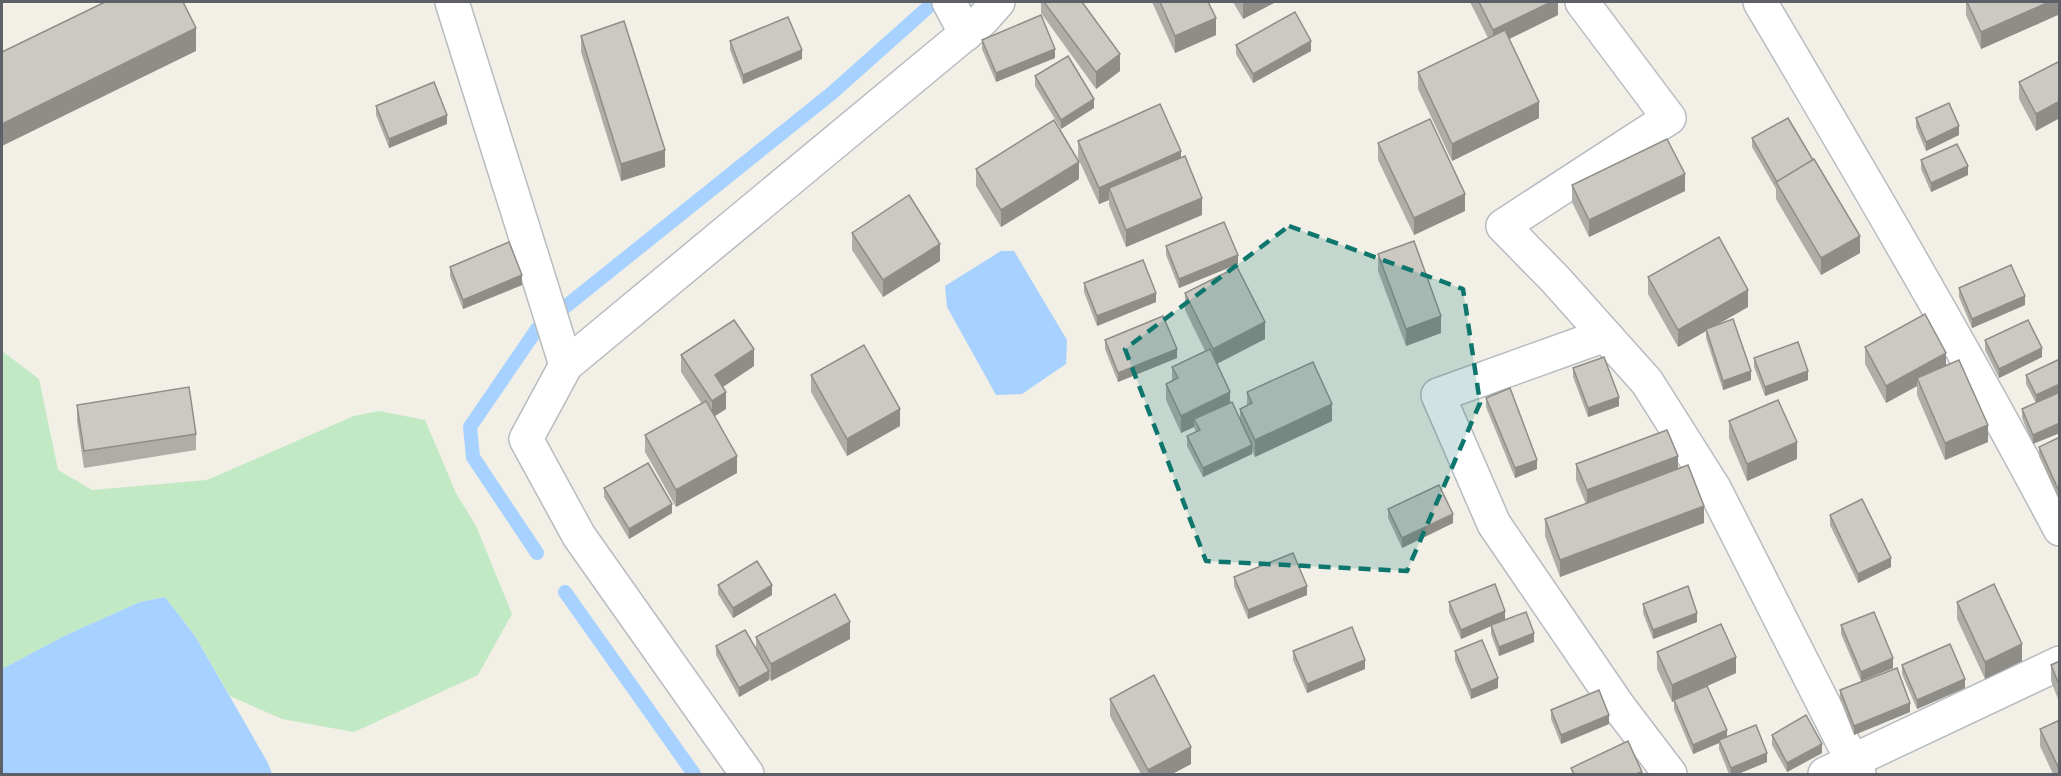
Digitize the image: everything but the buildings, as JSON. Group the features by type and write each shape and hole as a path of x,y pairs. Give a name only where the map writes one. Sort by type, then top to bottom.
{"street":[{"path":"452,2 566,365"},
{"path":"949,2 966,34"},
{"path":"747,774 579,536 526,439 566,365 982,21 998,2"},
{"path":"1582,2 1668,118 1503,225 1647,382 1714,488 1845,771 2060,663"},
{"path":"1761,2 1990,398 2060,529"},
{"path":"1605,335 1438,395 1494,524 1619,707 1670,774"}],"highlighted area":[{"path":"1289,226 1463,289 1480,403 1407,571 1206,561 1125,349"}],"green space":[{"path":"2,351 39,379 58,470 92,490 207,480 354,416 379,411 425,420 456,493 476,526 512,614 478,675 354,732 282,719 230,696 195,636 165,597 140,602 66,635 2,669"}],"water":[{"path":"1001,251 1014,251 1067,340 1066,364 1022,394 996,395 947,307 945,286"},
{"path":"165,597 195,636 268,763 272,774 2,774 2,669 66,635 140,602"}],"waterway":[{"path":"565,307 832,93 934,2"},
{"path":"537,329 470,427 473,457 537,553"},
{"path":"565,592 694,774"}]}
